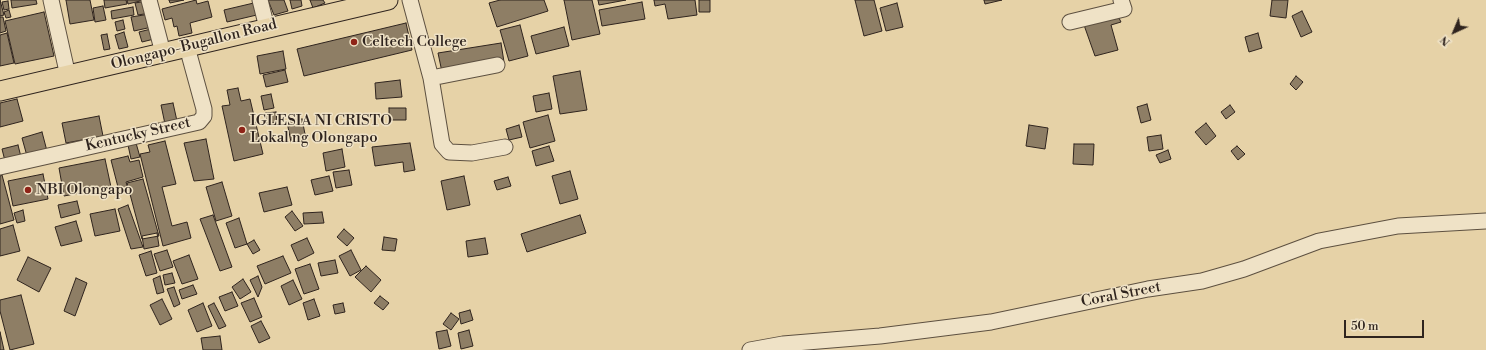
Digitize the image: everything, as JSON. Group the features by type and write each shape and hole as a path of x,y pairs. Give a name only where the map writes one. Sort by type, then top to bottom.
{"main road":[{"name":"Olongapo-Bugallon Road","path":"0,91 388,0"}],"street":[{"path":"51,0 68,76"},
{"path":"149,0 163,53"},
{"path":"260,0 267,28"},
{"path":"410,0 432,78 442,144 449,152 472,153 505,147"},
{"path":"1070,22 1124,8 1122,0"},
{"name":"Kentucky Street","path":"0,167 199,122 204,116 204,109 187,47"},
{"path":"432,78 497,65"},
{"name":"Coral Street","path":"750,350 783,344 880,336 992,322 1148,289 1202,281 1244,269 1319,241 1398,226 1486,221"}],"building":[{"path":"0,0 4,15 0,16"},
{"path":"11,0 36,0 37,4 12,8"},
{"path":"66,0 90,0 94,20 70,24"},
{"path":"104,0 126,0 127,4 105,8"},
{"path":"127,0 144,0 128,4"},
{"path":"169,0 184,0 170,3"},
{"path":"196,0 197,4 208,1 212,17 190,23 192,33 179,36 177,26 174,27 172,18 165,20 162,9"},
{"path":"268,0 284,0 288,11 274,15"},
{"path":"290,0 301,0 302,6 292,9"},
{"path":"310,0 323,0 325,3 313,8"},
{"path":"500,0 544,0 548,11 497,27 489,3"},
{"path":"564,0 592,0 600,34 572,40"},
{"path":"598,0 626,0 599,5"},
{"path":"654,0 695,0 697,15 668,19 665,4 655,6"},
{"path":"699,0 710,0 710,12 699,12"},
{"path":"855,0 874,0 882,31 864,36"},
{"path":"984,0 1002,0 985,4"},
{"path":"1272,0 1288,0 1286,18 1270,16"},
{"path":"8,1 9,9 4,10 2,2"},
{"path":"147,1 150,13 138,15 135,3"},
{"path":"258,2 261,14 227,22 224,10"},
{"path":"642,2 645,19 602,26 599,10"},
{"path":"897,3 903,27 886,31 880,8"},
{"path":"103,6 106,20 95,22 93,8"},
{"path":"133,7 134,15 112,19 111,11"},
{"path":"9,10 11,17 6,18 4,12"},
{"path":"1302,11 1312,32 1301,37 1292,16"},
{"path":"44,12 54,56 15,64 5,21"},
{"path":"150,14 152,27 134,31 131,17"},
{"path":"0,17 3,17 6,31 0,33"},
{"path":"1119,18 1121,22 1111,25 1118,50 1095,56 1084,25"},
{"path":"123,20 125,29 117,31 115,22"},
{"path":"406,23 412,50 304,76 297,49"},
{"path":"520,25 528,56 509,61 500,30"},
{"path":"564,27 569,46 536,54 531,36"},
{"path":"151,29 154,39 142,42 139,32"},
{"path":"124,32 128,47 119,49 115,35"},
{"path":"7,33 14,63 0,66 0,35"},
{"path":"1258,33 1262,48 1249,52 1245,37"},
{"path":"107,34 110,49 104,50 101,35"},
{"path":"501,43 504,62 442,72 438,53"},
{"path":"283,51 286,69 260,74 257,56"},
{"path":"285,70 288,82 266,87 263,75"},
{"path":"580,71 587,110 560,114 553,76"},
{"path":"1296,76 1303,82 1296,90 1290,84"},
{"path":"400,80 402,97 376,99 375,83"},
{"name":"IGLESIA NI CRISTO Lokal ng Olongapo","path":"238,88 241,101 250,99 263,154 234,161 222,106 230,105 227,90"},
{"path":"549,93 552,109 536,112 533,96"},
{"path":"271,94 274,108 264,110 261,96"},
{"path":"17,99 23,121 0,127 0,103"},
{"path":"173,103 177,121 165,124 161,105"},
{"path":"1147,104 1151,120 1141,123 1137,107"},
{"path":"1230,105 1235,112 1226,119 1221,112"},
{"path":"389,108 406,108 406,120 389,120"},
{"path":"276,112 277,122 267,124 265,113"},
{"path":"548,115 555,141 530,148 523,122"},
{"path":"99,116 103,136 66,143 62,123"},
{"path":"302,119 306,139 291,142 287,122"},
{"path":"1206,123 1216,136 1206,145 1195,132"},
{"path":"519,125 522,137 509,140 506,129"},
{"path":"1029,125 1048,128 1045,149 1026,146"},
{"path":"42,132 47,151 27,156 22,138"},
{"path":"1161,135 1163,149 1149,151 1147,137"},
{"path":"206,139 214,179 194,181 184,143"},
{"path":"165,141 176,184 162,187 172,226 187,222 191,238 163,246 140,154 150,152 148,145"},
{"path":"136,143 140,157 131,159 128,145"},
{"path":"410,143 415,170 404,172 403,162 375,166 372,147"},
{"path":"1074,144 1094,144 1093,165 1073,164"},
{"path":"18,145 22,161 6,165 2,149"},
{"path":"549,146 554,161 536,166 532,151"},
{"path":"1237,146 1245,154 1238,160 1231,151"},
{"path":"342,149 345,167 326,171 323,153"},
{"path":"1168,150 1171,159 1160,163 1156,155"},
{"path":"128,156 130,162 139,160 143,177 126,182 128,189 119,191 111,160"},
{"path":"105,159 111,187 64,196 59,168"},
{"path":"349,170 352,185 336,188 333,172"},
{"path":"570,171 578,199 560,204 552,176"},
{"name":"NBI Olongapo","path":"43,174 48,199 13,206 8,181"},
{"path":"2,175 14,220 0,224 0,176"},
{"path":"329,176 333,191 315,195 311,180"},
{"path":"464,176 470,205 447,210 441,181"},
{"path":"508,177 511,186 497,190 494,181"},
{"path":"143,179 159,236 142,239 127,183"},
{"path":"222,182 232,216 216,221 206,187"},
{"path":"287,187 292,205 264,212 259,193"},
{"path":"77,201 80,213 61,218 58,205"},
{"path":"128,205 143,247 131,249 118,209"},
{"path":"115,209 120,231 95,236 90,214"},
{"path":"23,210 25,221 17,223 14,213"},
{"path":"292,211 303,226 295,231 285,217"},
{"path":"322,212 324,223 304,224 303,213"},
{"path":"213,215 232,267 220,271 200,219"},
{"path":"580,215 586,233 527,252 521,234"},
{"path":"239,218 247,244 235,248 226,223"},
{"path":"76,221 82,241 61,246 55,227"},
{"path":"13,225 20,251 0,256 0,229"},
{"path":"344,229 354,238 347,246 337,237"},
{"path":"157,233 159,246 144,249 142,236"},
{"path":"384,237 397,239 395,251 382,250"},
{"path":"307,238 314,253 298,261 291,245"},
{"path":"485,238 488,254 468,257 466,241"},
{"path":"254,240 260,250 253,254 247,244"},
{"path":"167,250 173,267 160,271 154,254"},
{"path":"351,250 361,270 350,276 339,256"},
{"path":"151,251 157,273 146,276 139,255"},
{"path":"189,255 198,279 182,284 173,261"},
{"path":"283,256 291,273 265,284 257,266"},
{"path":"28,257 51,268 39,292 17,280"},
{"path":"335,260 338,273 321,276 318,263"},
{"path":"310,264 319,289 304,294 295,269"},
{"path":"366,266 381,280 371,292 355,277"},
{"path":"172,273 175,283 165,285 163,275"},
{"path":"160,276 164,292 157,294 153,279"},
{"path":"258,276 262,287 258,297 250,280"},
{"path":"76,278 87,283 75,316 64,311"},
{"path":"243,279 251,292 240,299 232,287"},
{"path":"293,280 302,299 289,305 281,286"},
{"path":"193,285 197,294 182,299 179,290"},
{"path":"174,287 180,304 174,307 167,289"},
{"path":"232,292 238,306 225,311 219,297"},
{"path":"21,295 34,344 10,350 0,311 0,300"},
{"path":"380,296 389,303 383,310 374,303"},
{"path":"254,298 262,317 250,322 241,303"},
{"path":"162,299 172,319 160,325 150,305"},
{"path":"314,299 320,316 308,320 303,303"},
{"path":"203,303 212,326 197,332 188,310"},
{"path":"214,303 226,326 219,329 208,306"},
{"path":"343,303 345,312 335,314 333,305"},
{"path":"470,310 473,320 461,324 459,313"},
{"path":"451,313 459,319 451,330 443,324"},
{"path":"261,321 270,338 259,343 251,326"},
{"path":"447,330 451,346 439,349 436,332"},
{"path":"469,330 473,346 461,349 458,333"},
{"path":"0,332 4,350 0,350"},
{"path":"220,336 222,350 203,350 201,338"}],"place":[{"name":"Celtech College","path":"354,42"},
{"name":"IGLESIA NI CRISTO Lokal ng Olongapo","path":"242,130"},
{"name":"NBI Olongapo","path":"28,190"}]}
